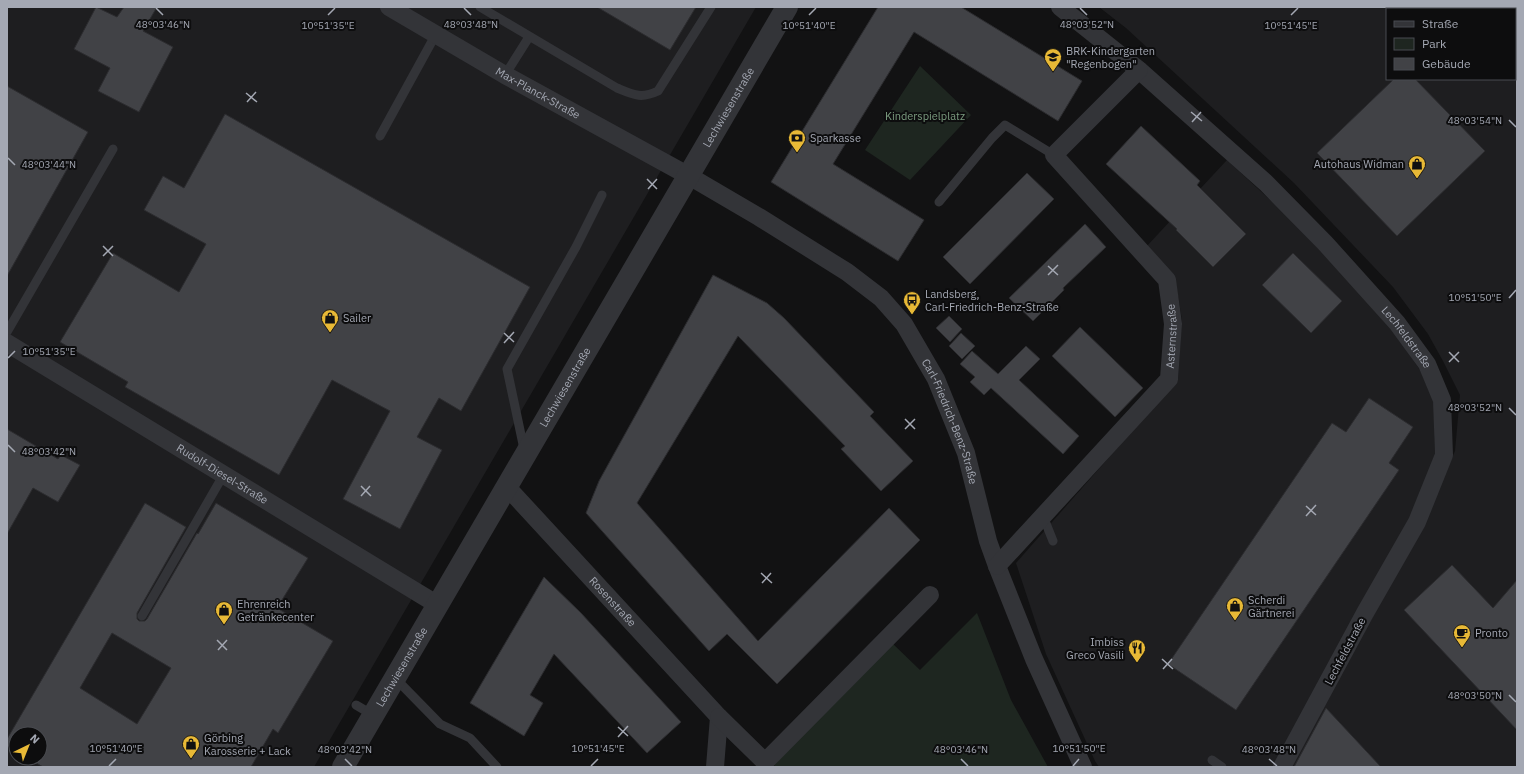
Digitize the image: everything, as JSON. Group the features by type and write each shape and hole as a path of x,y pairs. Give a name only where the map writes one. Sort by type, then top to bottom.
{"street":[{"name":"Max-Planck-Straße","path":"390,7 505,75 689,176"},
{"name":"Lechwiesenstraße","path":"343,767 364,710 394,678 438,605 786,7"},
{"name":"Lechfeldstraße","path":"1060,7 1139,70 1266,182 1325,243 1397,323 1427,364 1442,400 1444,454 1417,522 1365,613 1282,767"},
{"path":"1054,155 1139,70"},
{"name":"Asternstraße","path":"997,566 1169,379 1173,324 1167,280 1054,155"},
{"name":"Carl-Friedrich-Benz-Straße","path":"689,176 760,217 847,272 881,298 904,324 936,378 966,454 988,541 997,566 1034,659 1083,767"},
{"name":"Rudolf-Diesel-Straße","path":"7,343 224,474 372,571 438,605"},
{"name":"Rosenstraße","path":"507,487 719,716 767,764 930,595"},
{"path":"715,767 719,716"}],"lane":[{"path":"480,7 617,88 637,96 648,96 658,91 711,7"},
{"path":"380,136 436,34"},
{"path":"505,75 529,37"},
{"path":"939,202 992,138 1005,125 1054,155"},
{"path":"7,332 113,149"},
{"path":"526,455 507,369 576,247 602,195"},
{"path":"142,616 224,474"},
{"path":"1043,516 1053,541"},
{"path":"394,678 440,724 470,738 497,767"},
{"path":"1212,760 1222,767"}],"shaded area":[{"path":"7,7 756,7 314,767 7,767"},
{"path":"1099,7 1517,7 1517,767 1291,767 1422,526 1455,451 1460,395 1428,334 1393,287 1294,183 1126,28"},
{"path":"1227,160 1298,226 1392,329 1420,370 1434,403 1435,456 1411,520 1348,629 1273,767 1099,767 1046,654 1016,563 1178,379 1182,320 1175,278 1146,247"}],"green space":[{"name":"Kinderspielplatz","path":"920,66 971,115 910,180 865,150"},
{"path":"977,613 1011,700 1048,767 776,767 773,764 892,643 920,670"}],"building":[{"path":"96,7 117,17 124,7 157,7 143,31 173,47 139,112 98,91 110,68 74,49"},
{"path":"597,7 696,7 670,50"},
{"path":"878,7 961,7 1082,81 1058,121 914,32 833,164 924,220 898,261 771,182"},
{"path":"1393,80 1416,80 1485,151 1397,236 1317,153"},
{"path":"7,86 88,132 7,276"},
{"name":"Sailer","path":"225,114 530,287 461,411 439,398 417,437 442,450 400,529 343,499 390,411 332,380 279,475 125,387 128,382 60,342 113,253 179,292 206,244 144,210 163,176 184,188"},
{"path":"1141,126 1200,181 1197,185 1246,234 1213,267 1176,230 1177,229 1106,164"},
{"path":"1027,173 1054,199 970,284 943,257"},
{"path":"1085,224 1106,247 1063,288 1064,290 1033,321 1009,298"},
{"path":"1293,253 1342,301 1311,333 1262,285"},
{"path":"713,275 767,303 784,318 874,412 870,416 913,461 881,491 841,449 845,446 738,336 637,503 758,641 889,508 920,540 777,684 727,634 709,651 586,513 599,481"},
{"path":"949,316 962,329 950,342 936,328"},
{"path":"1080,327 1143,388 1115,417 1052,356"},
{"path":"961,333 975,346 962,359 949,346"},
{"path":"1026,346 1040,359 1019,380 1079,436 1063,454 991,388 984,395 970,382 975,377 960,364 972,351 998,374"},
{"path":"1369,398 1413,427 1389,463 1399,470 1236,710 1168,664 1332,423 1346,432"},
{"path":"7,429 58,459 61,455 80,465 58,502 33,488 7,534"},
{"path":"145,503 186,527 137,613 137,619 139,621 145,621 147,619 216,503 308,558 277,608 333,641 278,733 273,729 251,767 41,766 48,766 48,726 15,726","holes":["112,633 171,668 137,724 80,688"]},
{"path":"1452,565 1493,608 1517,580 1517,730 1404,610"},
{"path":"544,577 581,613 681,722 647,753 554,654 530,695 543,703 524,736 470,703"},
{"path":"1326,708 1381,767 1294,767"}],"place":[{"name":"BRK-Kindergarten \"Regenbogen\"","path":"1053,72"},
{"name":"Sparkasse","path":"797,153"},
{"name":"Autohaus Widman","path":"1417,179"},
{"name":"Landsberg, Carl-Friedrich-Benz-Straße","path":"912,315"},
{"name":"Sailer","path":"330,333"},
{"name":"Scherdi Gärtnerei","path":"1235,621"},
{"name":"Ehrenreich Getränkecenter","path":"224,625"},
{"name":"Pronto","path":"1462,648"},
{"name":"Imbiss Greco Vasili","path":"1137,663"},
{"name":"Görbing Karosserie + Lack","path":"191,759"}]}
